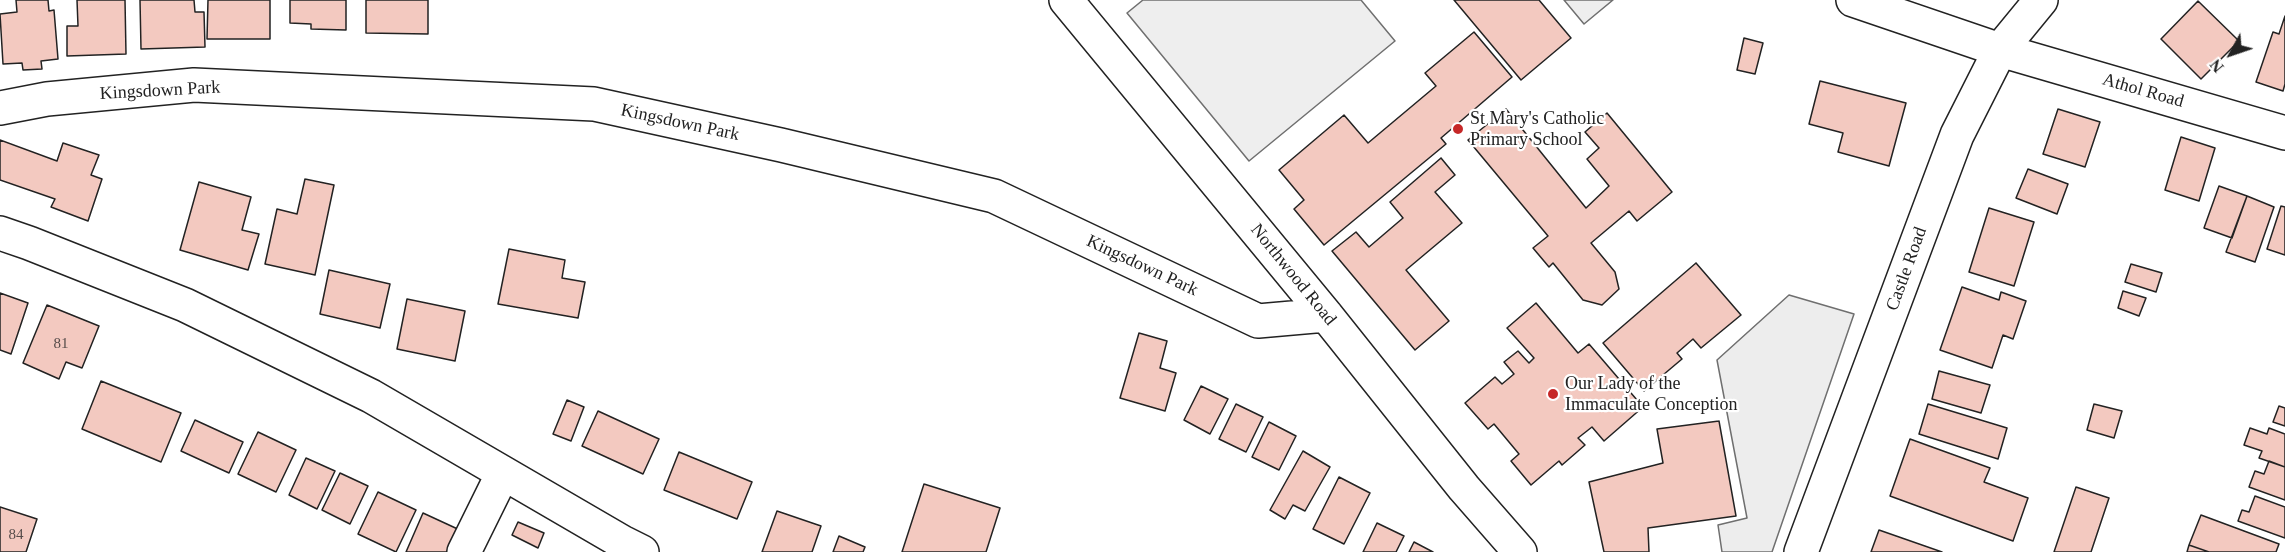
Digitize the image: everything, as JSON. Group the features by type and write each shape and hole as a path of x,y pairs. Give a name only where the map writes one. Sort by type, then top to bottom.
{"street":[{"name":"Northwood Road","path":"1066,0 1326,315 1464,488 1520,552"},
{"name":"Athol Road","path":"1853,0 2000,50 2285,133"},
{"name":"Castle Road","path":"1801,552 1957,135 2000,50 2041,0"},
{"name":"Kingsdown Park","path":"0,108 47,99 194,85 594,104 994,196 1258,321 1326,315"},
{"path":"0,233 184,305 371,396 642,552"},
{"path":"464,552 503,473"}],"shaded area":[{"path":"1143,0 1361,0 1395,41 1249,161 1127,13"},
{"path":"1564,0 1613,0 1584,24"},
{"path":"1789,295 1854,314 1772,552 1722,552 1718,525 1747,518 1717,360"}],"building":[{"path":"16,0 48,0 49,11 54,10 58,59 41,61 42,69 23,70 22,63 3,64 0,14 17,12"},
{"path":"77,0 125,0 126,54 67,56 67,26 78,26"},
{"path":"140,0 194,0 195,12 204,12 205,47 141,49"},
{"path":"208,0 270,0 270,39 207,39"},
{"path":"290,0 346,0 346,30 311,29 311,24 290,23"},
{"path":"366,0 428,0 428,34 366,33"},
{"path":"1454,0 1539,0 1571,38 1521,80"},
{"path":"2198,1 2239,41 2201,79 2161,39"},
{"path":"2285,16 2285,84 2283,91 2256,82 2273,32 2279,34"},
{"path":"1474,32 1512,77 1441,138 1446,144 1324,245 1294,209 1304,200 1279,170 1344,115 1368,143 1436,86 1425,73"},
{"path":"1744,38 1763,43 1755,74 1737,70"},
{"path":"1820,81 1906,103 1889,166 1838,152 1843,133 1809,124"},
{"path":"1506,109 1586,208 1609,186 1587,159 1599,148 1585,132 1607,113 1672,192 1637,221 1629,211 1591,243 1615,272 1619,289 1602,305 1583,300 1553,263 1549,267 1533,248 1548,236 1468,140"},
{"path":"2058,109 2100,122 2085,167 2043,154"},
{"path":"2181,137 2215,148 2199,201 2165,190"},
{"path":"0,140 57,161 63,143 99,155 91,175 102,179 88,221 51,207 55,199 0,180"},
{"path":"1441,158 1455,175 1435,192 1462,223 1406,270 1449,321 1415,350 1332,251 1356,232 1369,247 1403,218 1390,202"},
{"path":"2028,169 2068,184 2057,214 2016,198"},
{"path":"305,179 334,185 315,275 265,264 277,209 297,214"},
{"path":"199,182 251,197 242,230 259,234 248,270 180,250"},
{"path":"2219,186 2247,196 2232,238 2204,228"},
{"path":"2247,196 2274,207 2255,262 2226,252"},
{"path":"2281,206 2285,207 2285,255 2267,249"},
{"path":"1989,208 2034,222 2014,286 1969,272"},
{"path":"509,249 565,260 562,278 585,282 578,318 498,304"},
{"path":"1696,263 1741,315 1701,348 1693,339 1677,353 1682,359 1644,391 1603,343"},
{"path":"2131,264 2162,273 2156,292 2125,282"},
{"path":"329,270 390,284 380,328 320,314"},
{"path":"1962,287 1999,300 2001,292 2026,301 2013,339 2003,335 1992,368 1940,350"},
{"path":"2123,291 2146,298 2139,316 2118,308"},
{"path":"0,293 28,303 11,354 0,350"},
{"path":"407,299 465,311 455,361 397,349"},
{"name":"Our Lady of the Immaculate Conception","path":"1536,303 1578,353 1589,344 1643,407 1604,441 1592,427 1578,438 1585,445 1562,465 1559,461 1531,485 1511,461 1519,454 1494,424 1488,429 1465,403 1495,377 1502,384 1514,374 1504,362 1518,351 1529,363 1534,358 1507,328"},
{"path":"47,305 99,326 82,368 66,362 59,379 23,363"},
{"path":"1139,333 1167,341 1160,368 1176,373 1165,411 1120,398"},
{"path":"1939,371 1990,385 1981,413 1932,399"},
{"path":"101,381 181,413 161,462 82,429"},
{"path":"1201,386 1228,399 1210,434 1184,420"},
{"path":"567,400 584,407 571,441 553,434"},
{"path":"1236,404 1263,417 1246,452 1219,439"},
{"path":"1928,404 2007,428 1998,459 1919,434"},
{"path":"2094,404 2122,411 2114,438 2087,430"},
{"path":"2279,406 2285,408 2285,426 2273,422"},
{"path":"598,411 659,439 643,474 582,446"},
{"path":"195,420 243,442 229,473 181,451"},
{"path":"1719,421 1736,516 1648,528 1649,552 1604,552 1589,482 1663,463 1657,429"},
{"path":"1269,422 1296,436 1279,470 1252,457"},
{"path":"2250,428 2267,434 2269,428 2285,434 2285,467 2259,458 2262,451 2244,445"},
{"path":"258,432 296,450 276,492 238,474"},
{"path":"1910,439 1990,468 1984,482 2028,498 2013,541 1890,496"},
{"path":"1303,451 1330,467 1305,511 1293,505 1285,519 1270,510"},
{"path":"679,452 752,482 737,519 664,490"},
{"path":"306,458 335,471 317,509 289,495"},
{"path":"2269,461 2285,467 2285,500 2249,487 2255,471 2264,474"},
{"path":"340,473 368,486 350,524 322,510"},
{"path":"1339,477 1370,493 1344,544 1313,529"},
{"path":"924,484 1000,508 986,552 902,552"},
{"path":"2076,487 2109,498 2091,552 2054,552"},
{"path":"378,492 416,510 396,552 358,534"},
{"path":"2255,496 2285,507 2285,538 2238,521 2242,510 2249,512"},
{"path":"0,507 37,519 26,552 0,552"},
{"path":"777,511 821,526 812,552 762,552"},
{"path":"423,513 462,531 452,552 406,552"},
{"path":"2201,515 2279,544 2276,552 2209,552 2189,545"},
{"path":"518,522 544,533 538,548 512,535"},
{"path":"1377,523 1404,536 1396,552 1363,552"},
{"path":"1879,530 1942,552 1871,552"},
{"path":"839,536 865,547 863,552 833,552"},
{"path":"1414,542 1433,552 1409,552"},
{"path":"2189,545 2209,552 2187,552"}],"place":[{"name":"St Mary's Catholic Primary School","path":"1458,129"},
{"name":"Our Lady of the Immaculate Conception","path":"1553,394"}]}
